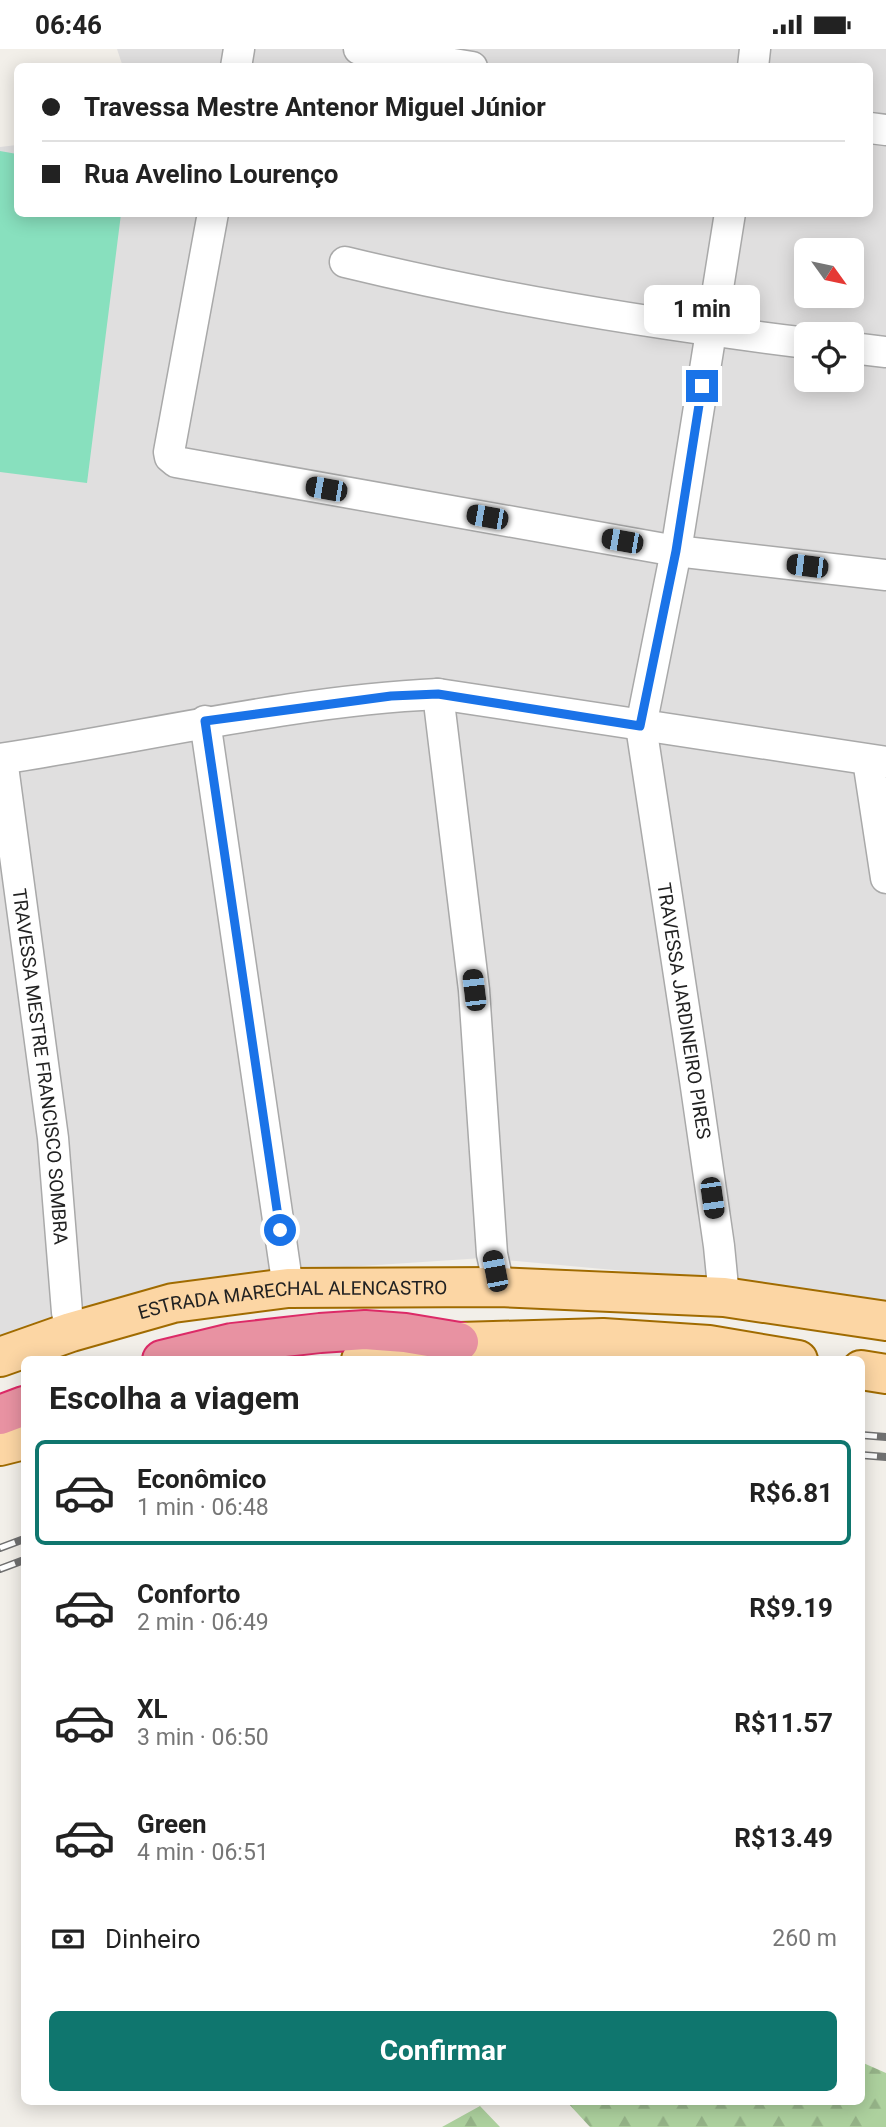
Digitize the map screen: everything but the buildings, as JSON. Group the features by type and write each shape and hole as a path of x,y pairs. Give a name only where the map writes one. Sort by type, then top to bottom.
{"highway":[{"path":"176,1356 232,1343 354,1331 405,1333 459,1342"},
{"path":"0,1415 21,1407"}],"main road":[{"name":"ESTRADA MARECHAL ALENCASTRO","path":"0,1357 71,1332 173,1303 288,1288 499,1287 724,1297 886,1321"},
{"path":"383,1356 459,1342 603,1338 709,1345 775,1356"},
{"path":"865,1371 886,1374"},
{"path":"0,1447 21,1441"}],"street":[{"path":"359,49 447,63"},
{"path":"212,217 169,452 170,457 180,464 676,551 886,575"},
{"path":"640,726 676,551 729,217"},
{"path":"345,262 445,286 711,331 794,341"},
{"path":"864,349 886,352"},
{"path":"438,694 474,990 492,1254 499,1287"},
{"path":"1,759 205,721 391,696 438,694 877,761 886,878"},
{"path":"205,721 288,1288"},
{"name":"TRAVESSA JARDINEIRO PIRES","path":"640,726 695,1080 724,1297"},
{"name":"TRAVESSA MESTRE FRANCISCO SOMBRA","path":"1,759 53,1138 67,1312 71,1332"}],"shaded area":[{"path":"117,49 886,49 886,1306 712,1279 483,1258 271,1272 0,1361 0,147 14,145 14,217 873,217 873,63 122,63"}],"green space":[{"path":"0,151 14,153 14,217 121,217 87,483 0,472"},
{"path":"865,2064 886,2073 886,2127 590,2127 570,2105 865,2105"},
{"path":"480,2106 500,2127 442,2127"}],"railway":[{"path":"865,1435 886,1437"},
{"path":"865,1455 886,1457"},
{"path":"0,1548 21,1540"},
{"path":"0,1569 21,1561"}],"route":[{"path":"280,1230 205,721 391,696 438,694 640,726 676,551 702,386"}]}
